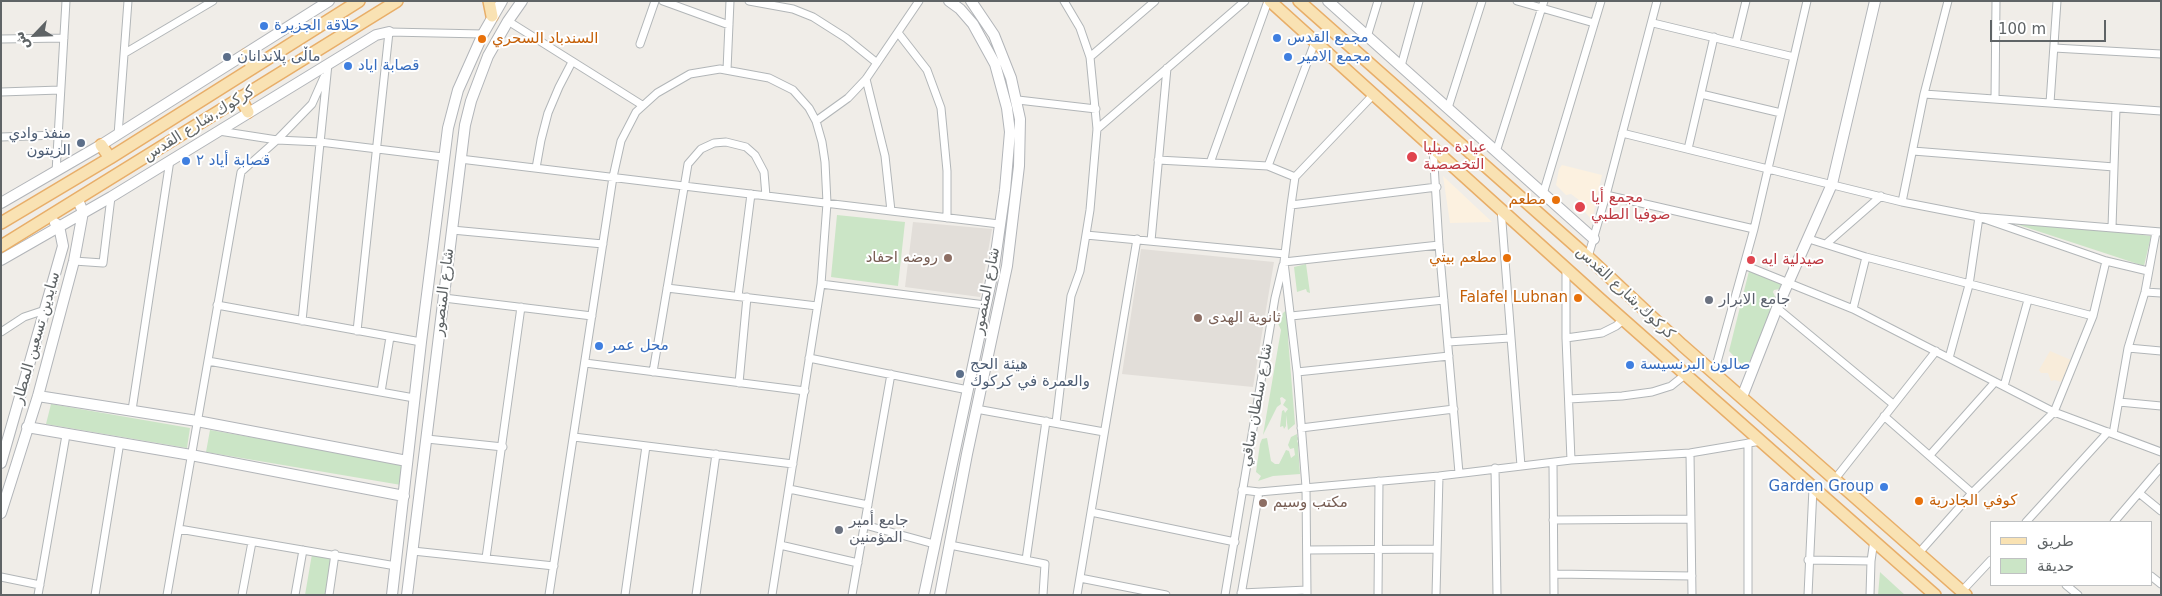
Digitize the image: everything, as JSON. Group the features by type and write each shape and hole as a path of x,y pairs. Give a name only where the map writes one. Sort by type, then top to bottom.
{"main road":[{"name":"كركوك,شارع القدس","path":"1,223 110,158 359,1"},
{"name":"كركوك,شارع القدس","path":"1,246 397,1"},
{"path":"489,1 492,16"},
{"name":"كركوك,شارع القدس","path":"1269,1 1566,268 1935,595"},
{"name":"كركوك,شارع القدس","path":"1298,1 1588,257 1682,345 1964,593"},
{"path":"246,55 254,68"},
{"path":"240,97 248,112"},
{"path":"102,145 110,158"},
{"path":"1670,360 1682,345"}],"street":[{"path":"56,172 66,1"},
{"path":"118,135 128,1"},
{"path":"125,53 204,4 213,1"},
{"path":"1,203 102,145 328,1"},
{"name":"شارع المنصور","path":"392,595 443,157 458,90 483,34 502,1"},
{"name":"شارع المنصور","path":"407,595 414,551 460,159 471,101 488,56 522,1"},
{"path":"640,44 655,1"},
{"path":"663,1 729,25"},
{"path":"728,70 730,1"},
{"path":"749,1 793,9 812,17 846,38 877,63"},
{"path":"816,121 848,98 866,79 899,34 919,1"},
{"name":"شارع المنصور","path":"924,595 994,267 1010,132 1007,108 995,64 973,24 960,9 949,1"},
{"name":"شارع المنصور","path":"940,595 976,409 1007,266 1020,136 1018,100 1004,56 994,35 971,1"},
{"path":"1056,423 1071,296 1080,271 1086,235 1096,158 1097,129 1090,57 1080,28 1064,1"},
{"path":"1090,57 1155,1"},
{"path":"1097,129 1245,1"},
{"path":"1210,163 1269,1"},
{"path":"1328,1 1594,239"},
{"path":"1367,37 1378,1"},
{"path":"1401,66 1419,1"},
{"path":"1448,108 1482,1"},
{"path":"1518,1 1543,5 1594,23"},
{"path":"1543,194 1601,1"},
{"path":"1588,257 1657,1"},
{"path":"1736,42 1746,1"},
{"path":"1714,373 1754,229 1807,1"},
{"path":"1742,397 1777,308 1832,184 1875,1"},
{"path":"1902,202 1924,94 1948,1"},
{"path":"1995,99 1996,1"},
{"path":"2050,103 2057,1"},
{"path":"1496,152 1543,5"},
{"path":"508,21 642,106"},
{"path":"1652,23 1794,57"},
{"path":"1,260 112,197 376,35 389,32 483,34"},
{"path":"357,331 389,32"},
{"path":"899,34 927,70 941,108 947,170 947,218"},
{"path":"1688,149 1714,37"},
{"path":"1,39 64,38"},
{"path":"1268,166 1315,42"},
{"path":"2054,48 2161,54"},
{"path":"536,168 540,140 548,113 572,62"},
{"path":"167,595 241,172 277,140 312,104 320,90 328,64"},
{"path":"302,321 328,64"},
{"path":"1150,241 1167,68"},
{"path":"549,595 613,177 621,141 631,119 642,106 665,87 683,77 704,71 728,70 761,76 782,83 802,98 816,121 824,155 827,203 820,284 772,595"},
{"path":"866,79 884,148 891,211"},
{"path":"1,92 60,90"},
{"path":"1259,492 1241,594 1307,592 1306,487 1297,372 1285,258 1291,205 1295,177 1374,94"},
{"path":"1701,94 1780,113"},
{"path":"1924,94 2161,111"},
{"path":"1018,100 1096,109"},
{"path":"2112,227 2116,108"},
{"path":"218,131 277,140 320,142 443,157"},
{"path":"1622,133 1902,202 1979,217 2158,232 2148,271 2145,292 2128,348 2119,402 2110,433 2027,521"},
{"path":"1,137 57,136"},
{"path":"653,372 688,164 694,156 709,145 726,142 746,147 755,155 764,172 766,196"},
{"path":"1434,148 1439,245 1459,473"},
{"path":"1913,151 2114,167"},
{"path":"460,159 1000,224"},
{"path":"132,410 170,160"},
{"path":"1158,160 1268,166 1295,177"},
{"path":"1291,205 1437,187"},
{"path":"738,296 750,194"},
{"path":"1606,195 1754,229"},
{"path":"1826,244 1881,196"},
{"path":"74,261 103,263 112,197"},
{"path":"1,513 38,396 74,261 83,212 78,200"},
{"path":"1500,208 1521,466"},
{"path":"49,217 59,226"},
{"path":"1979,217 2106,261 2148,271"},
{"path":"1949,358 1969,285 1979,217"},
{"name":"سايدين تسعين المطار","path":"1,463 64,246 59,226"},
{"path":"452,230 603,244"},
{"path":"1086,235 1137,239 1285,258 1439,245"},
{"path":"1809,238 1866,257 2093,316"},
{"path":"1077,595 1137,239"},
{"path":"1853,309 1866,257"},
{"name":"شارع سلطان ساقي","path":"1225,595 1275,298 1285,258"},
{"path":"1918,554 1972,492 2054,412 2093,316 2106,261"},
{"path":"1744,265 1853,309 2054,412 2161,452"},
{"path":"1566,268 1566,338 1571,460"},
{"path":"430,272 446,274"},
{"path":"820,284 985,304"},
{"path":"667,288 817,306"},
{"path":"2145,292 2161,293"},
{"path":"739,383 747,297"},
{"path":"444,298 592,316"},
{"path":"1291,316 1444,300"},
{"path":"2004,386 2028,300"},
{"path":"218,305 421,342"},
{"path":"486,558 522,307"},
{"path":"1777,308 1893,404"},
{"path":"1,332 24,317 45,310"},
{"path":"1566,338 1602,333 1616,326 1624,319"},
{"path":"381,392 390,337"},
{"path":"37,338 52,342"},
{"path":"1448,342 1510,338"},
{"path":"2128,348 2161,351"},
{"path":"1835,480 1936,351"},
{"path":"1297,372 1449,356"},
{"path":"809,358 968,390"},
{"path":"208,361 414,398"},
{"path":"585,364 805,391"},
{"path":"852,595 891,374"},
{"path":"1569,399 1652,392 1671,386 1686,374"},
{"path":"1930,455 1995,382"},
{"path":"38,396 197,421 407,461"},
{"path":"2119,402 2161,406"},
{"path":"1301,428 1454,408"},
{"path":"976,409 1104,432"},
{"path":"1884,416 1972,492"},
{"path":"1026,560 1046,421"},
{"path":"27,427 66,435 120,442 404,496"},
{"path":"38,595 66,435"},
{"path":"574,436 793,464"},
{"path":"427,439 502,447"},
{"path":"1242,490 1259,492 1439,476 1571,460 1690,453 1762,441"},
{"path":"95,595 120,442"},
{"path":"1748,443 1748,595"},
{"path":"625,595 646,446"},
{"path":"954,451 967,454"},
{"path":"1690,453 1692,595"},
{"path":"696,595 716,454"},
{"path":"1553,463 1554,595"},
{"path":"2115,521 2161,467"},
{"path":"1495,468 1497,595"},
{"path":"1436,595 1439,476"},
{"path":"1378,595 1379,481"},
{"path":"1808,595 1808,560 1813,488"},
{"path":"789,489 868,505"},
{"path":"2139,493 2161,511"},
{"path":"1091,512 1235,542"},
{"path":"1553,520 1691,519"},
{"path":"864,525 934,544"},
{"path":"179,529 335,554 396,566"},
{"path":"1870,595 1874,540"},
{"path":"242,595 252,542"},
{"path":"950,544 1045,564 1043,595"},
{"path":"780,545 858,563"},
{"path":"1307,550 1437,549"},
{"path":"296,595 303,550"},
{"path":"414,551 554,566"},
{"path":"329,595 335,554"},
{"path":"1808,560 1871,561"},
{"path":"1964,593 1990,561"},
{"path":"1554,574 1692,576"},
{"path":"1,577 40,585"},
{"path":"1080,578 1166,595"},
{"path":"2067,586 2078,595"}],"shaded area":[{"path":"1562,165 1602,175 1592,220 1579,205 1579,200 1571,194 1566,195 1556,185 1559,169"},
{"path":"1443,176 1492,222 1450,223"},
{"name":"روضه احفاد","path":"913,222 992,229 980,297 905,287"},
{"name":"ثانوية الهدى","path":"1141,249 1274,262 1253,387 1122,374"}],"green space":[{"path":"837,215 905,222 898,286 831,277"},
{"path":"2013,223 2110,231 2151,236 2144,266"},
{"path":"1306,264 1310,293 1306,289 1297,292 1294,267"},
{"path":"1749,271 1782,282 1780,289 1773,292 1777,301 1746,369 1729,351"},
{"path":"1288,310 1288,338 1295,424 1288,430 1286,415 1286,426 1284,429 1283,426 1280,427 1282,411 1284,410 1285,413 1288,409 1283,405 1286,400 1282,397 1280,398 1281,404 1277,407 1263,435 1281,330 1277,321"},
{"path":"51,404 190,428 187,448 46,424"},
{"path":"210,430 410,465 407,486 206,452"},
{"path":"1297,434 1299,438 1297,441 1299,445 1300,474 1273,476 1258,481 1261,476 1256,472 1262,439 1267,438 1271,461 1279,464 1286,450 1289,451 1291,458 1295,455 1294,448 1290,449 1288,445 1291,437"},
{"path":"312,554 335,558 328,595 305,595"},
{"path":"1881,573 1905,595 1878,595"}],"sand":[{"path":"2050,351 2071,360 2061,382 2051,381 2048,373 2041,373 2039,370"}],"place":[{"name":"حلاقة الجزيرة","path":"264,26"},
{"name":"مجمع القدس","path":"1277,38"},
{"name":"السندباد السحري","path":"482,39"},
{"name":"ماڵی پلاندانان","path":"227,57"},
{"name":"مجمع الامير","path":"1288,57"},
{"name":"قصابة اياد","path":"348,66"},
{"name":"منفذ وادي الزيتون","path":"81,143"},
{"name":"عيادة ميليا التخصصية","path":"1412,157"},
{"name":"قصابة أياد ٢","path":"186,161"},
{"name":"مطعم","path":"1556,200"},
{"name":"مجمع أيا صوفيا الطبي","path":"1580,207"},
{"name":"روضه احفاد","path":"948,258"},
{"name":"مطعم بيتي","path":"1507,258"},
{"name":"صیدلیة ایە","path":"1751,260"},
{"name":"Falafel Lubnan","path":"1578,298"},
{"name":"جامع الابرار","path":"1709,300"},
{"name":"ثانوية الهدى","path":"1198,318"},
{"name":"محل عمر","path":"599,346"},
{"name":"صالون البرنسيسة","path":"1630,365"},
{"name":"هيئة الحج والعمرة في كركوك","path":"960,374"},
{"name":"Garden Group","path":"1884,487"},
{"name":"كوفي الجادرية","path":"1919,501"},
{"name":"مكتب وسيم","path":"1263,503"},
{"name":"جامع أمير المؤمنين","path":"839,530"}]}
